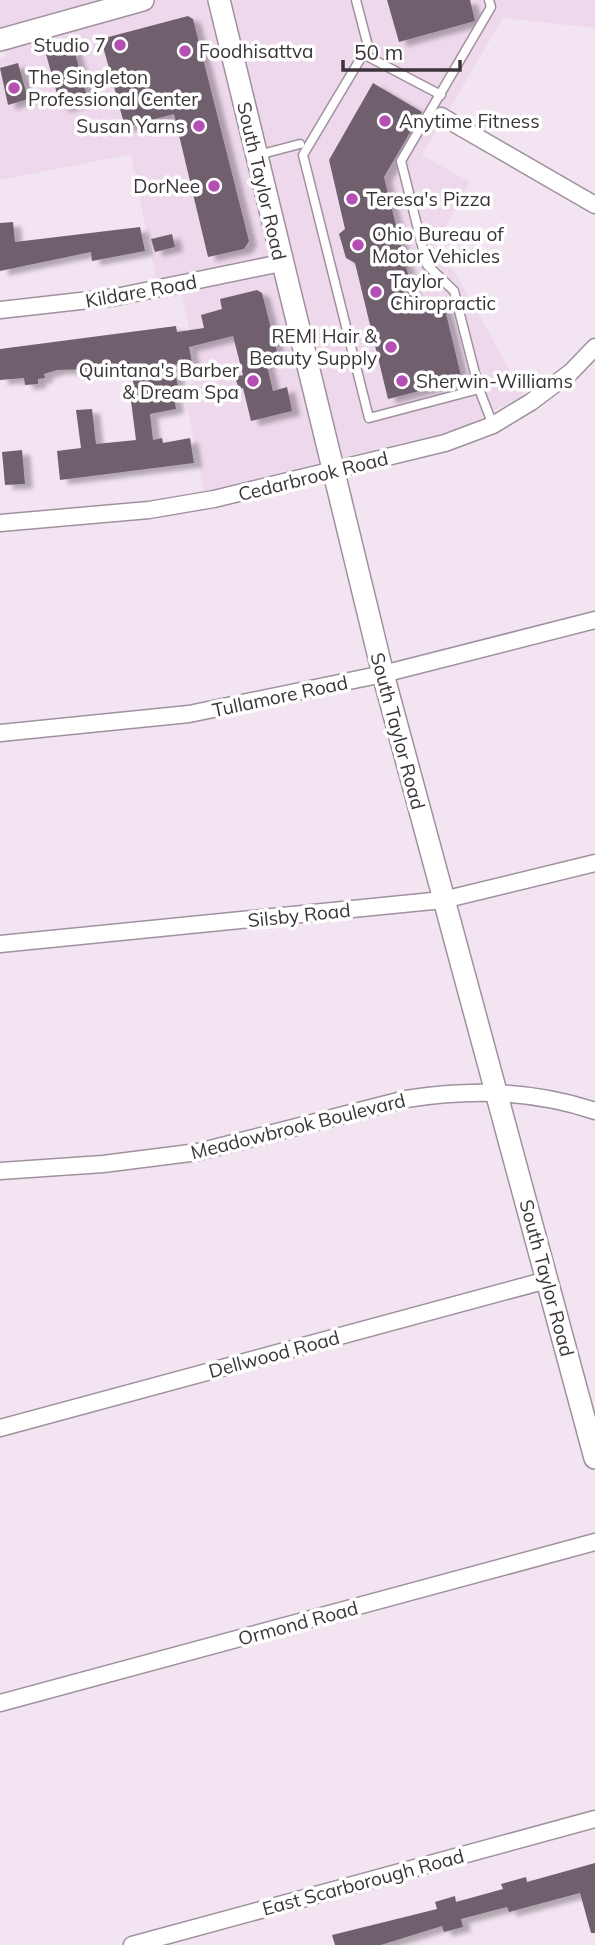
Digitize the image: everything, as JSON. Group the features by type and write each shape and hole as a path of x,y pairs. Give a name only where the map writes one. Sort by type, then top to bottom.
{"main road":[{"path":"0,40 143,0"},
{"name":"South Taylor Road","path":"219,0 383,674 595,1458"}],"street":[{"path":"441,116 595,205"},
{"name":"Kildare Road","path":"0,310 129,294 281,263"},
{"name":"Cedarbrook Road","path":"0,523 149,510 214,499 446,443 493,425 531,402 571,372 595,347"},
{"name":"Tullamore Road","path":"0,733 189,714 383,674 595,620"},
{"name":"Silsby Road","path":"0,944 443,900 595,863"},
{"name":"Meadowbrook Boulevard","path":"0,1171 103,1164 198,1152 406,1099 495,1091 540,1097 595,1111"},
{"name":"Dellwood Road","path":"0,1428 547,1280"},
{"name":"Ormond Road","path":"0,1703 595,1542"},
{"name":"East Scarborough Road","path":"132,1945 595,1819"}],"lane":[{"path":"356,0 368,46 303,155 369,418 479,389"},
{"path":"489,0 491,7 401,161 427,265 454,291 479,389 493,425"},
{"path":"363,54 441,95"},
{"path":"255,155 300,144"}],"shaded area":[{"path":"0,0 595,0 595,28 503,18 422,155 470,182 431,254 454,271 524,395 468,425 439,434 204,491 184,391 199,377 182,295 160,299 131,154 0,180 0,58 7,56 0,29"}],"building":[{"path":"387,0 470,0 475,21 399,42"},
{"path":"188,16 193,19 249,241 244,249 208,257 174,114 125,127 101,39"},
{"path":"73,46 88,100 61,108 46,54"},
{"name":"The Singleton Professional Center","path":"18,63 28,99 8,105 0,68"},
{"path":"373,83 422,112 384,177 413,294 417,293 420,302 442,297 462,380 388,399 355,263 346,258 339,234 345,229 329,160"},
{"path":"13,222 15,242 140,227 145,251 92,261 91,252 0,271 0,223"},
{"path":"172,234 175,247 155,252 151,239"},
{"path":"257,290 262,293 279,359 266,362 273,391 287,387 292,411 251,421 243,388 239,389 235,377 243,375 233,336 189,347 192,362 173,365 179,390 173,391 176,409 150,414 153,440 162,438 163,443 190,438 194,463 60,480 57,451 81,448 76,410 92,409 96,444 136,440 131,401 136,401 131,368 57,370 44,374 45,378 38,379 38,384 25,385 24,378 0,380 0,349 176,326 177,332 204,328 201,315 222,309 220,299"},
{"path":"22,450 25,484 5,485 2,452"},
{"path":"595,1863 595,1933 591,1933 580,1893 509,1912 507,1907 461,1919 463,1927 444,1932 442,1926 381,1945 335,1945 332,1935 437,1909 435,1902 455,1896 456,1902 503,1889 501,1884 526,1877 527,1882"}],"place":[{"name":"Studio 7","path":"120,45"},
{"name":"Foodhisattva","path":"185,51"},
{"name":"The Singleton Professional Center","path":"14,88"},
{"name":"Anytime Fitness","path":"385,121"},
{"name":"Susan Yarns","path":"199,126"},
{"name":"DorNee","path":"214,186"},
{"name":"Teresa's Pizza","path":"352,199"},
{"name":"Ohio Bureau of Motor Vehicles","path":"358,245"},
{"name":"Taylor Chiropractic","path":"376,292"},
{"name":"REMI Hair & Beauty Supply","path":"391,347"},
{"name":"Quintana's Barber & Dream Spa","path":"253,381"},
{"name":"Sherwin-Williams","path":"402,381"}]}
